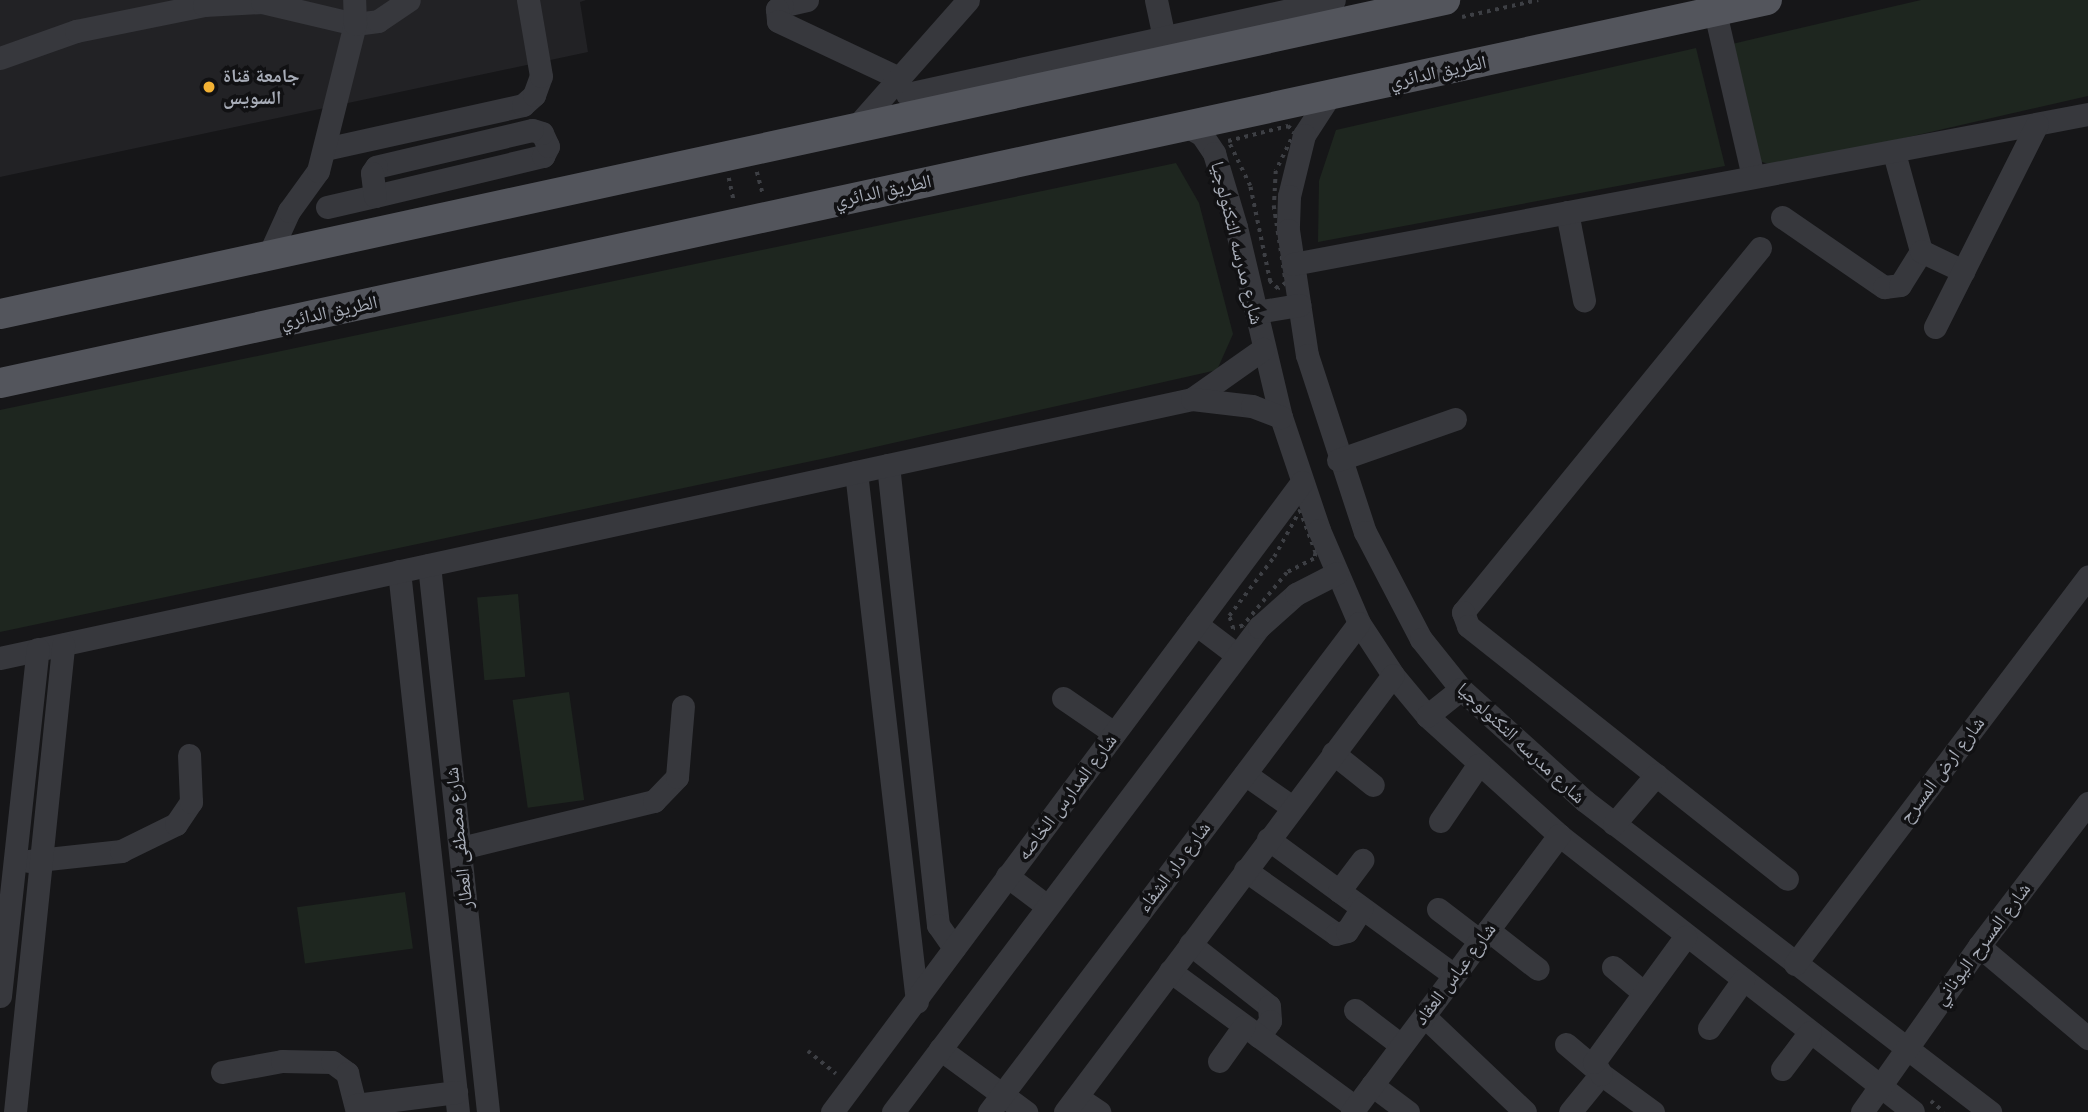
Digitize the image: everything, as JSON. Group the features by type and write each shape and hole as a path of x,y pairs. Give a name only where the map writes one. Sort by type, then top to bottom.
{"main road":[{"path":"0,314 1445,0"},
{"name":"الطريق الدائري","path":"0,383 1767,0"}],"street":[{"path":"268,257 289,211 322,160 355,24 354,0"},
{"path":"0,58 76,31 204,5 264,1 355,24 378,22 409,0"},
{"path":"322,160 523,105 534,95 541,76 528,0"},
{"path":"807,0 777,9 778,21 903,86 1164,37 1334,0"},
{"path":"853,129 903,86 968,0"},
{"path":"1156,0 1164,37"},
{"path":"1715,12 1753,176"},
{"name":"شارع مدرسه التكنولوجيا","path":"1330,95 1304,135 1293,176 1288,230 1307,355 1338,460 1390,586 1421,639 1461,689 1515,741 1614,824 1990,1112"},
{"path":"1293,264 1753,176 1894,153 2088,114"},
{"path":"1935,327 2037,124"},
{"name":"شارع مدرسه التكنولوجيا","path":"1185,125 1202,135 1214,153 1281,417 1302,482 1359,623 1393,675 1427,716 1478,765 1559,835 1685,937 1913,1112"},
{"path":"327,207 375,196 543,156 548,146 542,133 532,130 376,167 372,173 375,196"},
{"path":"1782,217 1884,288 1904,282 1921,251 1894,153"},
{"path":"322,160 327,207 345,240"},
{"path":"1567,212 1584,300"},
{"path":"1760,248 1463,612 1468,626 1787,879"},
{"path":"1921,251 1963,271"},
{"path":"1256,313 1299,305"},
{"path":"1192,399 1263,349"},
{"path":"0,658 1192,399 1252,406 1281,417"},
{"path":"1338,460 1455,419"},
{"path":"888,465 938,925 954,947"},
{"path":"856,472 917,1002"},
{"name":"شارع المدارس الخاصه","path":"832,1112 917,1002 954,947 1302,482"},
{"name":"شارع مصطفى العطار","path":"429,565 488,1112"},
{"name":"شارع مصطفى العطار","path":"399,571 457,1102"},
{"path":"893,1112 1237,655 1284,602 1337,573"},
{"name":"شارع ارض المسرح","path":"1795,964 2088,576"},
{"name":"شارع دار الشفاء","path":"995,1103 1359,623"},
{"path":"1196,624 1237,655"},
{"path":"15,1112 63,644"},
{"path":"0,996 4,928 15,862 38,649"},
{"path":"1099,1112 1071,1104 1393,675"},
{"path":"1427,716 1461,689"},
{"path":"1063,698 1114,733"},
{"path":"430,847 461,846 654,801 667,790 679,769 683,706"},
{"path":"1334,753 1373,785"},
{"path":"15,862 121,851 184,819 191,802 189,755"},
{"path":"1440,821 1478,765"},
{"path":"1245,774 1292,807"},
{"path":"1614,824 1656,775"},
{"path":"892,785 923,781"},
{"name":"شارع المسرح اليوناني","path":"1862,1112 1979,946 2088,803"},
{"name":"شارع عباس العقاد","path":"1353,1110 1559,835"},
{"path":"1268,839 1454,975"},
{"path":"1339,891 1362,860"},
{"path":"1245,870 1335,934 1347,931 1362,908"},
{"path":"1007,876 1047,906"},
{"path":"1438,909 1538,969"},
{"path":"1599,1072 1595,1058 1685,937"},
{"path":"1190,944 1269,1006 1270,1021 1251,1031 1219,1061"},
{"path":"1979,946 2088,1038"},
{"path":"1613,967 1643,992"},
{"path":"1170,971 1353,1110"},
{"path":"1709,1028 1743,980"},
{"path":"446,995 475,992"},
{"path":"1355,1010 1401,1045"},
{"path":"1424,1016 1525,1112"},
{"path":"1782,1069 1810,1032"},
{"path":"1566,1044 1653,1112"},
{"path":"0,1050 23,1045"},
{"path":"940,1049 995,1103 1026,1112"},
{"path":"222,1072 282,1061 332,1062 347,1073 356,1108 457,1102"},
{"path":"1570,1112 1599,1072"},
{"path":"1372,1085 1408,1112"}],"path":[{"path":"757,170 764,200"},
{"path":"729,176 735,206"},
{"path":"1300,510 1316,553 1314,559 1287,573 1239,629 1229,626 1229,616 1274,557 1300,510"},
{"path":"808,1051 852,1086"}],"shaded area":[{"name":"جامعة قناة السويس","path":"0,0 586,0 580,2 588,52 0,177"},
{"path":"1921,0 2088,0 2088,96 1778,167 1759,161 1732,44"},
{"path":"1696,48 1725,166 1318,242 1319,181 1336,130"},
{"path":"1176,163 1199,203 1233,334 1217,370 831,457 0,632 0,410"},
{"path":"518,594 525,677 484,680 477,598"},
{"path":"569,692 584,800 528,808 513,700"},
{"path":"405,892 413,948 305,964 297,907"}],"place":[{"name":"جامعة قناة السويس","path":"209,87"}]}
